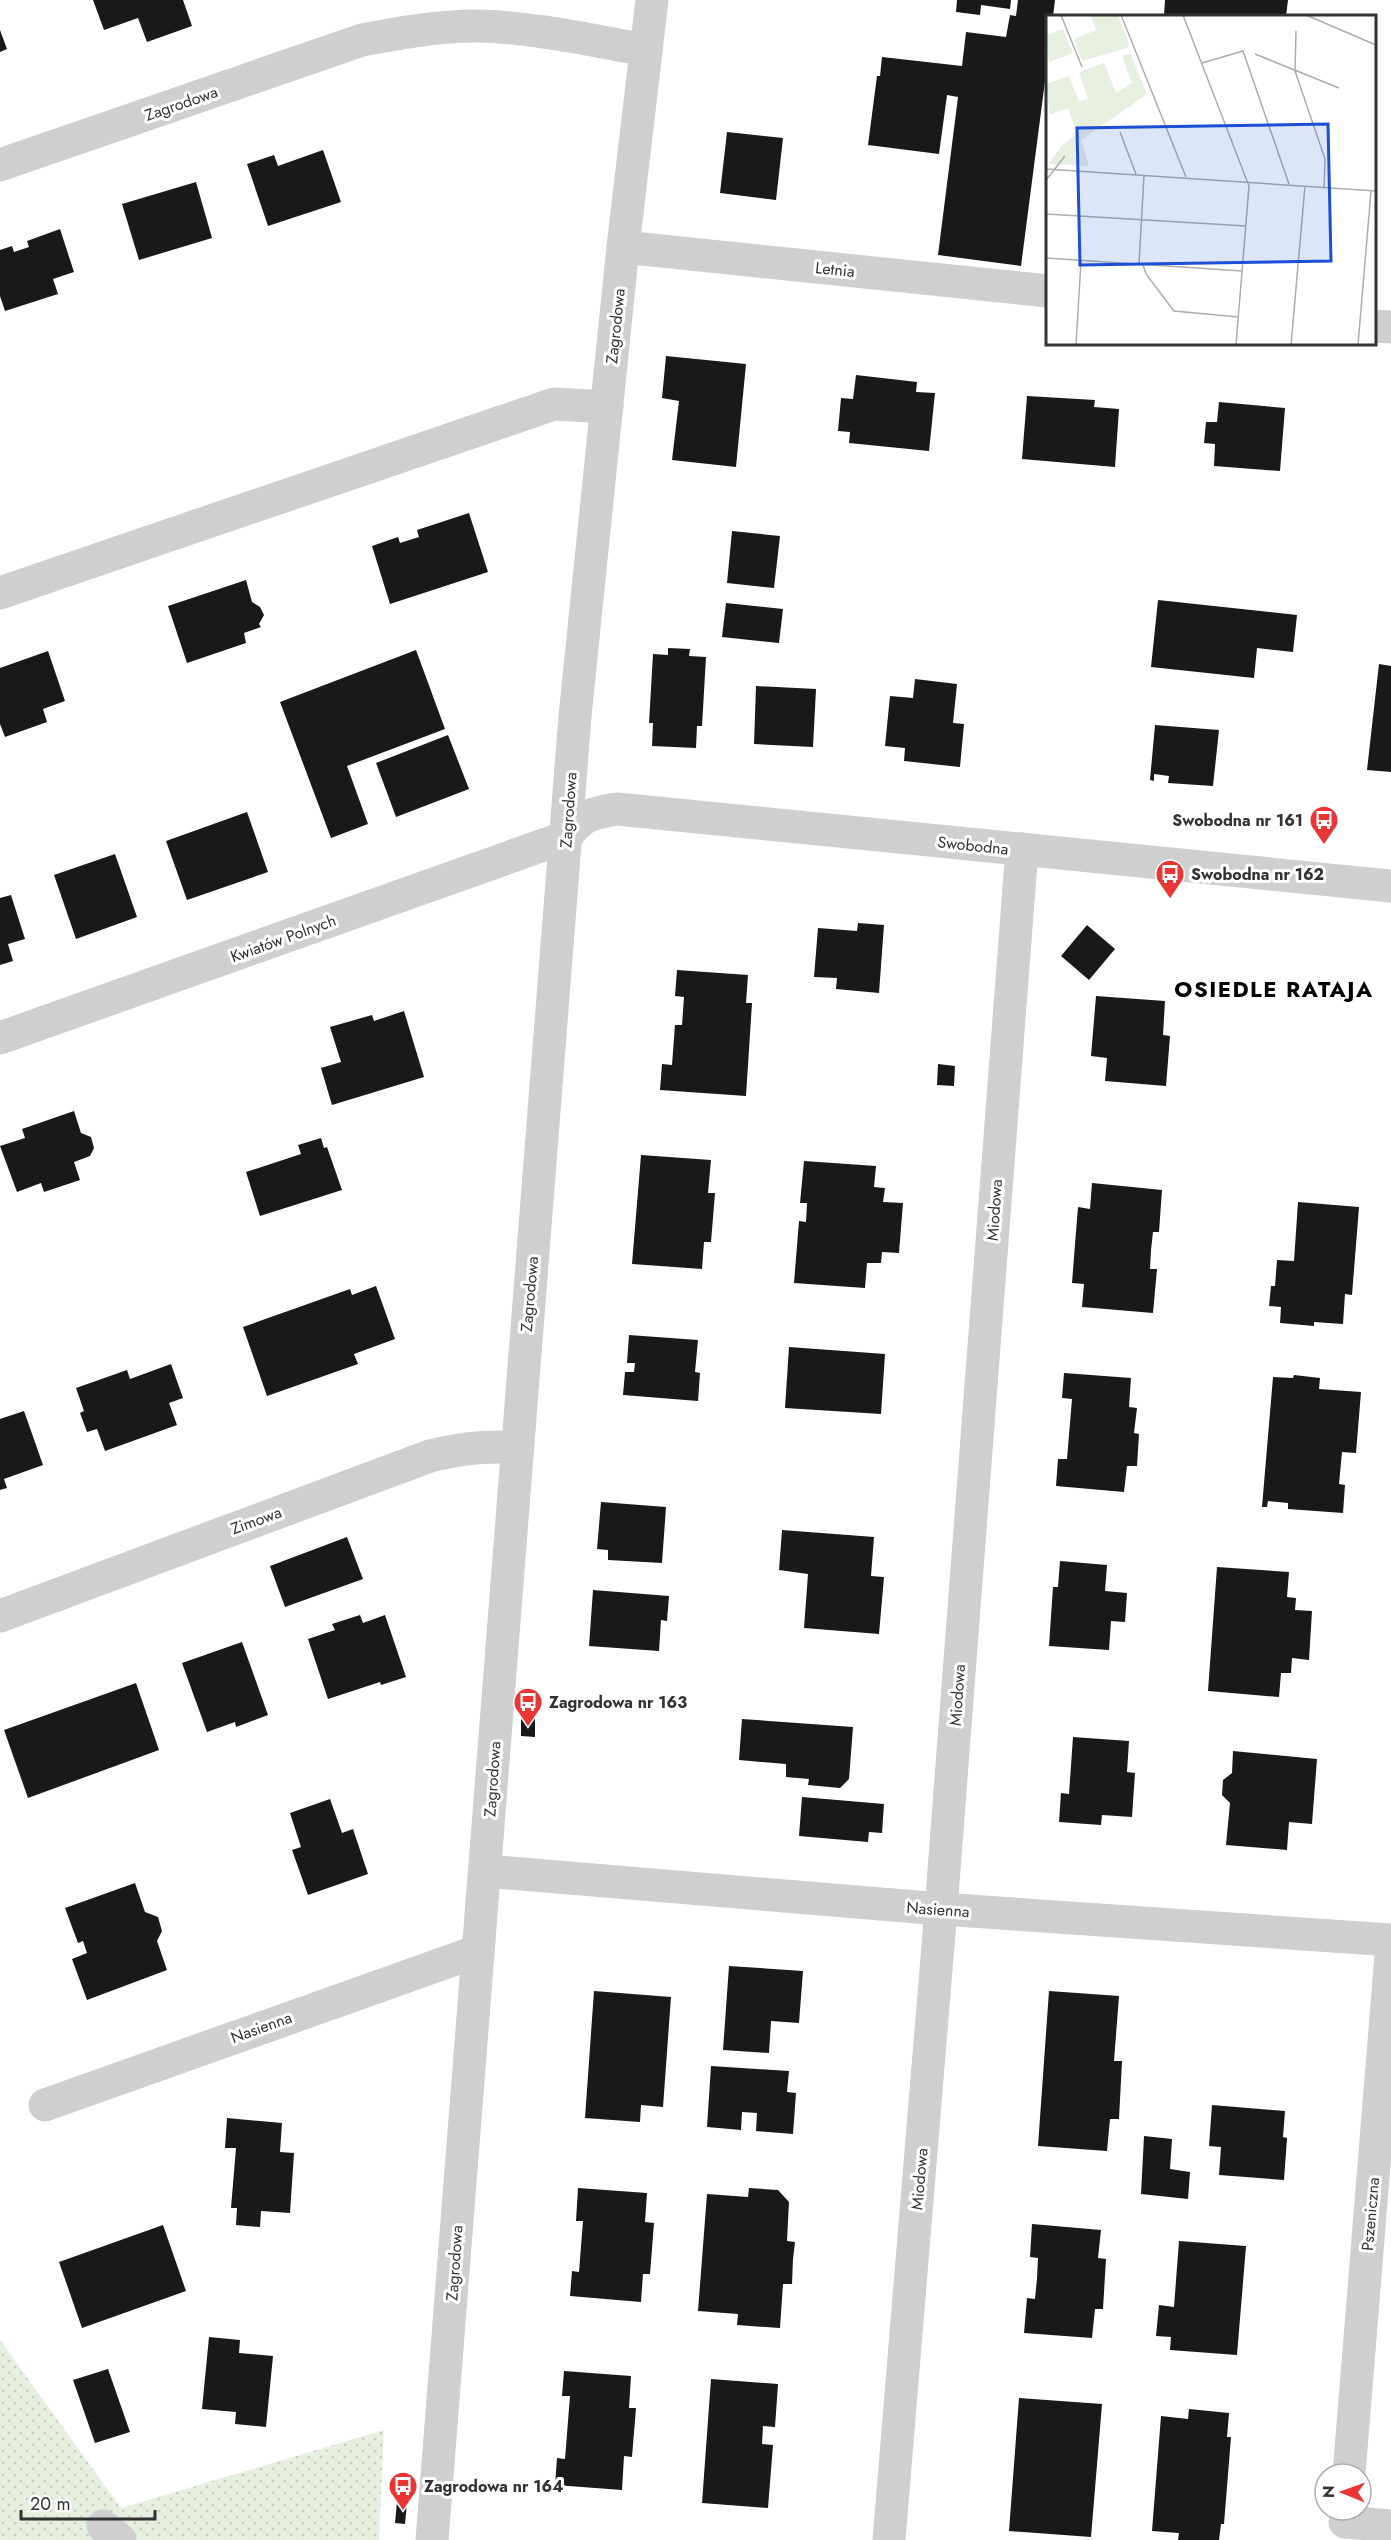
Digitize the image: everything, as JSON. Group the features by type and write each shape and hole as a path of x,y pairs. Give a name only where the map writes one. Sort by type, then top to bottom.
{"street":[{"name":"Zagrodowa","path":"432,2540 575,716 623,247 652,0"},
{"name":"Zagrodowa","path":"0,165 362,40 421,30 476,26 535,31 646,50"},
{"name":"Letnia","path":"623,247 1046,291"},
{"path":"1376,326 1391,327"},
{"path":"0,593 554,404 607,407"},
{"name":"Swobodna","path":"566,837 579,820 595,813 617,809 1391,886"},
{"name":"Kwiatów Polnych","path":"0,1038 566,837"},
{"name":"Miodowa","path":"889,2540 941,1909 1022,849"},
{"name":"Zimowa","path":"0,1616 430,1456 460,1449 490,1446 516,1448"},
{"name":"Nasienna","path":"485,1871 941,1909 1391,1940"},
{"name":"Nasienna","path":"45,2105 478,1951"},
{"name":"Pszeniczna","path":"1350,2462 1391,1955"},
{"path":"1345,2524 1391,2526"}],"shaded area":[{"path":"0,2340 121,2508 384,2430 379,2540 0,2540"}],"building":[{"path":"93,0 183,0 192,26 147,42 138,18 104,30"},
{"path":"957,0 1011,0 1010,9 981,5 980,15 956,12"},
{"path":"1018,0 1055,0 1053,15 1046,15 1046,73 1021,266 938,255 958,97 947,95 939,154 868,145 877,76 880,76 882,57 962,66 966,32 1006,37 1010,15 1016,16"},
{"path":"1165,0 1288,0 1286,15 1164,15"},
{"path":"0,30 7,49 0,52"},
{"path":"727,132 783,138 776,200 720,193"},
{"path":"323,150 341,202 268,226 247,164 274,155 278,166"},
{"path":"196,182 212,238 139,260 122,204"},
{"path":"60,229 74,272 53,279 58,294 5,311 0,296 0,250 12,246 14,252 29,247 27,241"},
{"path":"666,356 746,364 736,467 672,460 679,401 662,398"},
{"path":"856,375 917,382 916,392 935,393 929,451 849,443 850,432 838,431 841,398 853,399"},
{"path":"1027,396 1095,400 1094,407 1119,409 1115,467 1022,459"},
{"path":"1219,402 1285,408 1280,471 1214,466 1215,444 1204,443 1206,422 1217,422"},
{"path":"469,513 488,572 390,604 372,546 398,537 400,543 419,537 417,530"},
{"path":"732,531 780,536 774,588 727,583"},
{"path":"246,580 252,602 260,607 264,615 259,624 261,627 244,633 246,643 187,663 168,606"},
{"path":"1158,600 1297,615 1293,652 1257,648 1254,678 1151,667"},
{"path":"726,603 783,609 779,643 722,637"},
{"path":"668,648 690,649 689,656 706,657 702,726 697,726 696,748 652,746 653,723 649,723 653,654 668,655"},
{"path":"416,650 445,729 347,766 368,824 331,838 280,702"},
{"path":"48,651 65,701 43,709 47,722 5,737 0,724 0,668"},
{"path":"1379,664 1391,666 1391,772 1367,770"},
{"path":"915,679 957,684 953,723 964,724 960,767 904,761 905,748 885,746 890,696 913,698"},
{"path":"756,686 816,689 813,747 754,744"},
{"path":"1155,725 1219,730 1213,786 1168,783 1169,776 1154,774 1154,781 1150,780"},
{"path":"448,735 469,789 396,817 376,763"},
{"path":"247,812 268,872 187,900 166,841"},
{"path":"115,854 137,917 76,939 54,875"},
{"path":"11,895 25,939 8,944 13,961 0,965 0,898"},
{"path":"858,923 884,925 879,993 836,989 837,978 814,977 818,928 857,931"},
{"path":"1087,925 1115,949 1089,980 1061,956"},
{"path":"677,970 748,975 746,1003 752,1003 746,1096 660,1090 662,1064 672,1065 675,1025 682,1025 684,997 675,996"},
{"path":"1096,996 1165,1001 1163,1035 1170,1036 1166,1086 1105,1081 1107,1058 1091,1056"},
{"path":"404,1011 424,1077 332,1105 321,1068 341,1062 330,1027 372,1015 374,1021"},
{"path":"938,1064 955,1066 954,1086 937,1085"},
{"path":"74,1111 81,1133 91,1137 94,1148 90,1156 74,1162 80,1180 44,1192 41,1183 17,1192 0,1146 25,1138 22,1129"},
{"path":"321,1138 324,1148 327,1147 342,1190 260,1216 246,1172 301,1154 298,1145"},
{"path":"641,1155 711,1160 708,1193 715,1193 711,1242 704,1242 702,1269 632,1264"},
{"path":"804,1161 876,1166 874,1187 885,1188 883,1202 903,1203 899,1253 882,1252 881,1263 867,1263 865,1288 794,1283 799,1221 806,1222 807,1203 800,1203"},
{"path":"1092,1183 1162,1190 1159,1232 1153,1232 1151,1250 1150,1269 1157,1269 1153,1313 1082,1307 1084,1284 1072,1283 1075,1244 1078,1207 1090,1209"},
{"path":"1298,1202 1359,1207 1352,1295 1345,1294 1343,1324 1314,1322 1314,1326 1280,1323 1281,1307 1269,1306 1271,1286 1275,1286 1277,1260 1294,1261"},
{"path":"376,1286 395,1339 354,1354 358,1364 267,1396 243,1327 350,1289 352,1295"},
{"path":"629,1335 698,1340 695,1372 700,1373 698,1401 623,1395 625,1372 634,1372 635,1363 627,1363"},
{"path":"789,1347 885,1354 881,1414 785,1408"},
{"path":"171,1364 183,1398 169,1403 177,1425 105,1451 97,1429 87,1432 80,1413 84,1411 76,1388 127,1370 130,1379"},
{"path":"1064,1373 1131,1378 1129,1407 1137,1408 1134,1433 1139,1434 1137,1466 1127,1466 1124,1492 1056,1486 1058,1459 1067,1459 1072,1399 1062,1398"},
{"path":"1294,1375 1320,1378 1319,1389 1361,1392 1356,1453 1342,1452 1339,1484 1345,1485 1343,1513 1288,1509 1288,1503 1268,1501 1267,1507 1262,1507 1273,1377 1293,1378"},
{"path":"24,1411 43,1465 4,1479 7,1488 0,1490 0,1419"},
{"path":"601,1502 666,1507 662,1563 608,1560 608,1550 597,1549"},
{"path":"782,1530 874,1537 871,1576 884,1577 879,1634 804,1628 808,1574 779,1570"},
{"path":"347,1537 363,1579 285,1607 270,1566"},
{"path":"1060,1561 1107,1565 1105,1591 1127,1593 1125,1622 1111,1621 1109,1650 1049,1646 1053,1587 1058,1587"},
{"path":"1217,1567 1289,1572 1287,1597 1296,1598 1295,1610 1312,1611 1309,1660 1292,1658 1291,1673 1281,1673 1279,1697 1208,1691"},
{"path":"593,1590 669,1596 667,1621 661,1620 659,1651 589,1646"},
{"path":"360,1615 363,1623 385,1615 406,1677 381,1685 380,1682 328,1699 308,1639 335,1630 332,1624"},
{"path":"242,1642 268,1715 236,1727 235,1722 207,1732 182,1663"},
{"path":"136,1683 159,1750 28,1798 4,1730"},
{"path":"521,1714 535,1715 535,1737 521,1736"},
{"path":"742,1719 853,1727 849,1779 840,1788 808,1785 809,1779 786,1777 786,1764 739,1760"},
{"path":"1073,1737 1129,1741 1127,1772 1135,1773 1132,1817 1102,1815 1101,1825 1059,1822 1061,1793 1069,1794"},
{"path":"1233,1751 1317,1759 1312,1824 1289,1822 1287,1850 1226,1845 1230,1803 1222,1795 1223,1780 1232,1773"},
{"path":"802,1797 884,1804 882,1833 869,1832 868,1842 799,1836"},
{"path":"330,1799 342,1833 353,1829 368,1874 308,1895 292,1850 301,1847 290,1813"},
{"path":"135,1883 145,1912 158,1917 162,1931 157,1941 167,1970 87,2000 72,1959 87,1953 83,1941 78,1943 65,1908"},
{"path":"729,1966 803,1971 799,2023 771,2021 769,2053 723,2050"},
{"path":"594,1991 671,1997 663,2107 641,2105 640,2122 585,2118"},
{"path":"1049,1991 1119,1996 1114,2061 1122,2061 1119,2119 1110,2119 1107,2151 1038,2146"},
{"path":"711,2066 789,2071 787,2092 796,2093 793,2134 756,2131 757,2113 742,2112 741,2130 707,2127"},
{"path":"1212,2105 1285,2111 1283,2137 1287,2138 1284,2180 1219,2175 1221,2147 1209,2146"},
{"path":"227,2118 282,2123 280,2152 294,2153 290,2213 261,2211 260,2227 236,2225 237,2208 231,2208 236,2148 225,2148"},
{"path":"1144,2136 1172,2139 1170,2169 1190,2172 1188,2199 1141,2194"},
{"path":"578,2188 647,2193 645,2222 654,2223 650,2274 643,2274 641,2302 570,2296 572,2271 579,2272 583,2221 576,2221"},
{"path":"749,2188 778,2190 789,2202 787,2241 795,2242 792,2284 783,2284 780,2328 737,2325 738,2314 698,2311 707,2194 748,2197"},
{"path":"1032,2224 1101,2230 1098,2258 1106,2259 1103,2309 1095,2309 1092,2338 1024,2333 1027,2298 1035,2299 1037,2278 1038,2258 1030,2257"},
{"path":"163,2225 186,2291 82,2328 59,2262"},
{"path":"1179,2241 1246,2246 1237,2355 1170,2350 1171,2337 1156,2336 1159,2305 1174,2307"},
{"path":"209,2337 240,2340 239,2353 273,2356 266,2427 235,2424 236,2412 202,2409"},
{"path":"108,2369 130,2432 95,2443 73,2380"},
{"path":"564,2371 631,2376 629,2408 636,2408 632,2457 624,2456 622,2490 555,2485 557,2458 565,2459 570,2396 562,2396"},
{"path":"711,2379 778,2384 775,2427 763,2426 762,2444 773,2445 768,2508 702,2503"},
{"path":"1019,2398 1102,2404 1091,2537 1009,2531"},
{"path":"1189,2409 1229,2413 1227,2437 1231,2437 1224,2524 1221,2524 1219,2540 1178,2540 1179,2533 1152,2531 1161,2416 1188,2419"},
{"path":"397,2502 407,2502 405,2524 395,2523"}],"place":[{"name":"Swobodna nr 161","path":"1324,846"},
{"name":"Swobodna nr 162","path":"1170,900"},
{"name":"Zagrodowa nr 163","path":"528,1728"},
{"name":"Zagrodowa nr 164","path":"403,2512"}],"district":[{"name":"OSIEDLE RATAJA","path":"1274,989"}]}
